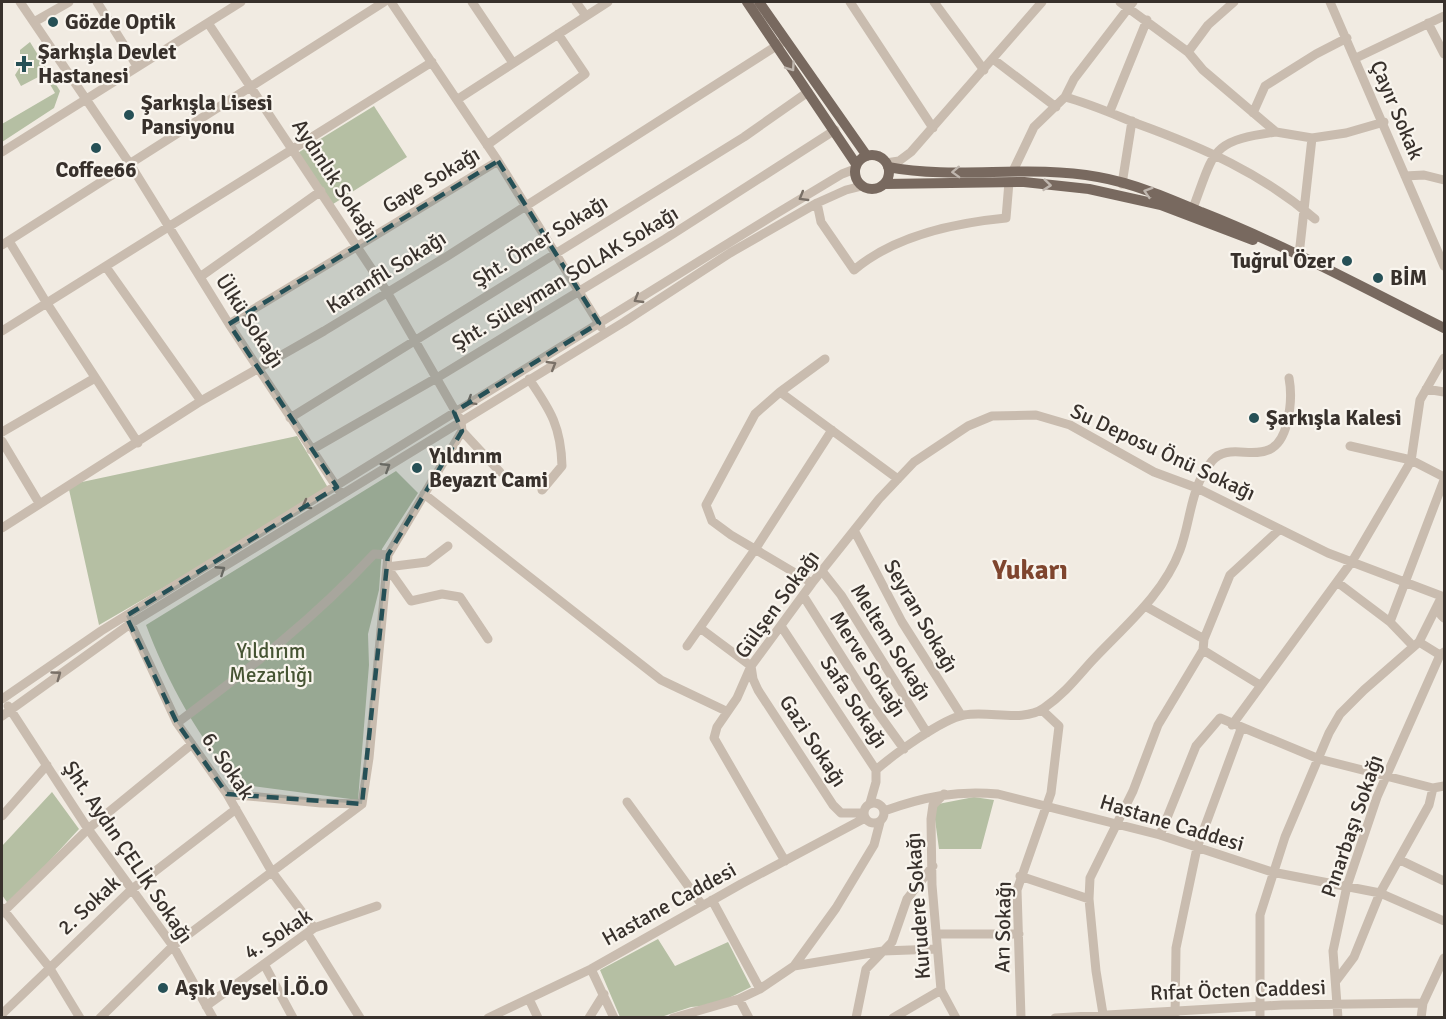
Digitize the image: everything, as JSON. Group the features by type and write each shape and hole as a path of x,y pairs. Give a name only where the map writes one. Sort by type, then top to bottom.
{"main road":[{"path":"747,2 867,156"},
{"path":"759,2 808,92 835,130 856,167 856,179 862,186 875,189 884,184 1009,182 1089,189 1161,205 1299,255"},
{"path":"856,167 867,156 876,156 887,165 921,173 1013,171 1072,173 1122,184 1193,208 1299,255 1444,328"},
{"path":"884,184 888,177 887,165"}],"street":[{"name":"Ülkü Sokağı","path":"20,2 130,164 229,324 339,491"},
{"path":"34,22 69,2"},
{"path":"97,2 137,66"},
{"path":"2,152 241,2"},
{"path":"138,444 5,243 384,2"},
{"path":"391,2 458,99 605,333"},
{"path":"472,2 513,63"},
{"path":"576,2 586,16"},
{"path":"458,99 608,2"},
{"path":"851,2 933,128"},
{"path":"887,165 899,161 911,152 1042,2"},
{"path":"1188,52 1208,25 1234,2"},
{"name":"Çayır Sokak","path":"1330,2 1384,122 1444,266"},
{"path":"938,3 984,70"},
{"path":"1013,171 1034,127 1065,97 1074,80 1127,3 1188,52 1203,70 1276,132"},
{"path":"1356,58 1444,15"},
{"path":"1110,111 1147,20"},
{"name":"Aydınlık Sokağı","path":"208,23 387,292 461,421"},
{"path":"1428,23 1444,54"},
{"path":"487,145 585,74 558,34"},
{"path":"1253,113 1265,86 1316,54 1347,38"},
{"name":"Karanfil Sokağı","path":"2,528 39,503 138,444 201,401 387,292 526,206 781,43"},
{"path":"993,58 1056,107"},
{"path":"2,331 432,62"},
{"name":"Şht. Ömer Sokağı","path":"290,418 554,252 744,137 808,92"},
{"path":"1065,97 1110,111 1198,145 1266,181 1315,219"},
{"path":"1122,184 1132,121"},
{"path":"1193,208 1214,154 1228,142 1276,132 1312,138 1346,134 1384,122"},
{"name":"Şht. Süleyman SOLAK Sokağı","path":"311,450 435,379 578,292 835,130"},
{"path":"1299,255 1312,138"},
{"name":"Gaye Sokağı","path":"229,324 498,161"},
{"path":"339,491 454,411 774,214 856,167"},
{"path":"1406,176 1424,175 1444,180"},
{"path":"817,202 821,222 854,270 868,257 898,244 965,222 1006,218 1009,182"},
{"path":"2,696 339,491 461,421 739,248 817,202 862,186"},
{"path":"200,277 321,191"},
{"path":"106,267 201,401"},
{"path":"1175,1014 1176,948 1197,848 1237,727 1260,685 1353,560 1411,460 1420,400 1444,358"},
{"path":"812,583 731,535 712,520 706,505 755,414 780,392 825,359"},
{"path":"2,432 95,378"},
{"path":"876,770 927,733 961,715 980,712 1014,715 1042,710 1073,685 1088,665 1145,606 1180,551 1187,514 1197,488 1209,464 1218,453 1224,451 1247,454 1265,452 1278,442 1286,429 1291,404 1289,378"},
{"path":"530,379 554,415 561,448 562,466 542,490"},
{"path":"1426,389 1444,392"},
{"path":"780,392 897,479"},
{"name":"Su Deposu Önü Sokağı","path":"879,500 914,462 968,426 992,416 1035,415 1070,425 1154,472 1197,488 1328,553 1353,560 1443,596"},
{"path":"100,1017 173,946 362,804 369,758 388,555 462,431 461,421"},
{"path":"687,646 756,548 832,430"},
{"path":"462,431 500,472"},
{"path":"2,441 39,503"},
{"path":"1350,446 1411,460 1444,478 1390,622"},
{"path":"424,494 661,680 726,711"},
{"name":"Gülşen Sokağı","path":"785,861 714,738 717,727 737,698 751,666 804,597 812,583 879,500"},
{"path":"1103,1014 1089,899 1090,878 1133,791 1158,725 1203,650 1204,639 1230,574 1280,529"},
{"name":"Seyran Sokağı","path":"855,532 902,622 961,715"},
{"path":"387,567 428,562 448,546"},
{"path":"177,723 254,665 331,601 374,554 388,555"},
{"path":"387,567 411,601 442,594 460,597 489,639"},
{"name":"Meltem Sokağı","path":"822,571 841,595 927,733"},
{"path":"1337,582 1416,644 1442,653"},
{"path":"1260,1013 1260,915 1272,872 1319,759 1340,714 1416,644 1443,596"},
{"name":"Merve Sokağı","path":"804,597 873,706 904,749"},
{"path":"1145,606 1204,639"},
{"path":"1444,607 1440,615 1444,618"},
{"path":"5,713 128,620"},
{"name":"6. Sokak","path":"128,620 177,723 227,794 360,1017"},
{"name":"Safa Sokağı","path":"782,626 876,770 876,782 870,803"},
{"path":"700,628 751,666"},
{"path":"1203,650 1260,685"},
{"name":"Pınarbaşı Sokağı","path":"1338,1017 1333,951 1347,886 1386,776 1442,653"},
{"name":"Gazi Sokağı","path":"751,666 758,690 833,805 841,813 864,816"},
{"name":"Şht. Aydın ÇELİK Sokağı","path":"2,696 5,713 47,765 88,829 173,946 213,1017"},
{"name":"Arı Sokağı","path":"1021,1017 1017,890 1020,876 1047,806 1054,779 1059,726 1042,710"},
{"path":"1160,835 1196,746 1221,718 1237,727 1319,759 1433,788 1444,786"},
{"path":"80,1017 49,967 2,911 88,829 192,744"},
{"path":"2,816 47,765"},
{"path":"1336,981 1354,957 1380,893 1429,805 1433,788"},
{"name":"Hastane Caddesi","path":"884,810 944,794 973,792 998,794 1160,835 1272,872 1380,893 1444,921"},
{"path":"227,794 321,803 362,804"},
{"name":"Kurudere Sokağı","path":"944,794 933,805 931,819 936,934 941,990 956,1017"},
{"path":"627,802 702,905"},
{"path":"678,1017 713,1013 760,989 794,966 836,908 874,845 884,810 877,803 870,803 864,816 870,823 880,822"},
{"name":"2. Sokak","path":"2,1014 132,889 236,809"},
{"name":"Hastane Caddesi","path":"488,1017 591,969 864,816"},
{"path":"1400,860 1444,881"},
{"path":"856,1017 866,969 892,942 907,899 934,866"},
{"path":"1020,876 1089,899"},
{"path":"712,900 760,989"},
{"name":"4. Sokak","path":"206,1006 310,931 377,906"},
{"path":"936,934 1019,934"},
{"path":"794,966 883,951 937,949"},
{"path":"1424,1017 1424,1003 1444,958"},
{"path":"264,964 293,1017"},
{"path":"591,969 614,1017"},
{"path":"893,1017 941,990"},
{"path":"589,1017 604,994"},
{"path":"529,999 538,1017"},
{"path":"739,999 749,1017"},
{"name":"Rıfat Öcten Caddesi","path":"1054,1017 1103,1014 1260,1013 1338,1004 1424,1003"}],"highlighted area":[{"path":"498,161 599,323 454,412 462,431 388,555 362,804 227,794 177,723 126,616 337,487 229,324"}],"green space":[{"path":"30,42 60,91 54,108 2,142 2,124 55,93 44,74 21,86 15,75 20,67 20,50"},
{"path":"374,106 407,157 330,206 296,154"},
{"path":"297,436 330,491 99,625 68,485"},
{"name":"Yıldırım Mezarlığı","path":"396,471 418,493 382,549 379,590 368,634 369,665 358,800 237,784 185,708 164,668 146,625"},
{"path":"52,792 79,829 9,905 2,895 2,846"},
{"path":"974,797 994,800 981,849 939,849 933,805"},
{"path":"658,939 675,966 728,942 751,987 715,1005 691,1007 661,1017 620,1017 600,970"}],"place":[{"name":"Gözde Optik","path":"53,22"},
{"name":"Şarkışla Devlet Hastanesi","path":"24,64"},
{"name":"Şarkışla Lisesi Pansiyonu","path":"129,115"},
{"name":"Coffee66","path":"96,148"},
{"name":"Tuğrul Özer","path":"1347,261"},
{"name":"BİM","path":"1378,278"},
{"name":"Şarkışla Kalesi","path":"1254,418"},
{"name":"Yıldırım Beyazıt Cami","path":"417,468"},
{"name":"Aşık Veysel İ.Ö.O","path":"163,988"}],"district":[{"name":"Yukarı","path":"1030,570"}]}
